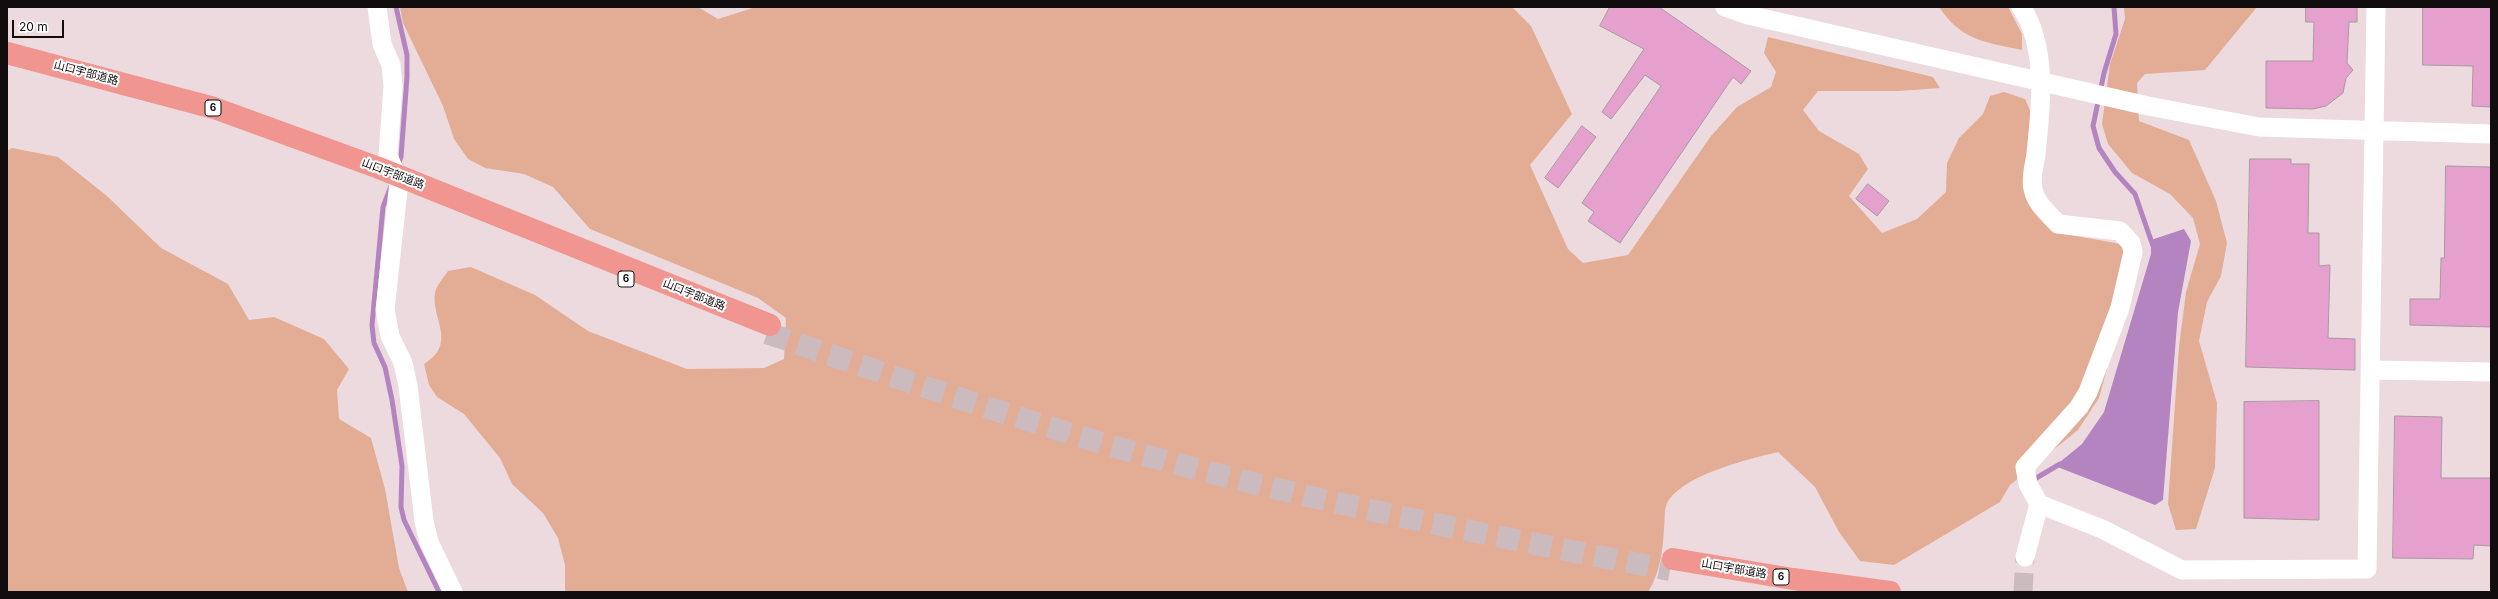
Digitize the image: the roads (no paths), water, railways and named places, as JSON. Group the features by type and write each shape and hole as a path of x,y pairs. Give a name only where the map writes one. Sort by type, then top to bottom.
{"highway":[{"name":"山口宇部道路","path":"7,53 137,92"},
{"name":"山口宇部道路","path":"7,62 214,108 284,138 488,217 768,329"},
{"name":"山口宇部道路","path":"1792,592 1671,564 1890,592"}],"street":[{"path":"377,7 382,44 390,65 393,86 388,156 399,181 385,310 390,336 403,363 408,386 424,521 430,542 453,592"},
{"path":"1725,7 1748,15 2148,106 2259,127 2375,132 2491,134"},
{"path":"2021,7 2033,28 2039,61 2036,154 2032,176 2036,198 2058,224 2120,231 2131,243 2133,252 2120,308 2088,392 2079,407 2025,466 2028,484 2039,504 2102,529 2182,570 2367,569 2372,370 2376,7"},
{"path":"2372,370 2491,372"},
{"path":"2026,557 2039,504"}],"waterway":[{"path":"396,7 407,55 407,77 401,157 398,165"},
{"path":"2114,7 2116,34 2104,73 2093,126 2099,148 2115,172 2135,194 2153,246"},
{"path":"391,186 383,207 372,325 374,343 385,367 392,400 402,466 401,507 404,520 439,592"},
{"path":"2033,480 2060,464"}],"tunnel":[{"path":"767,333 1029,421 1188,467 1308,496 1489,535 1670,570"},
{"path":"2023,592 2025,557"}]}
